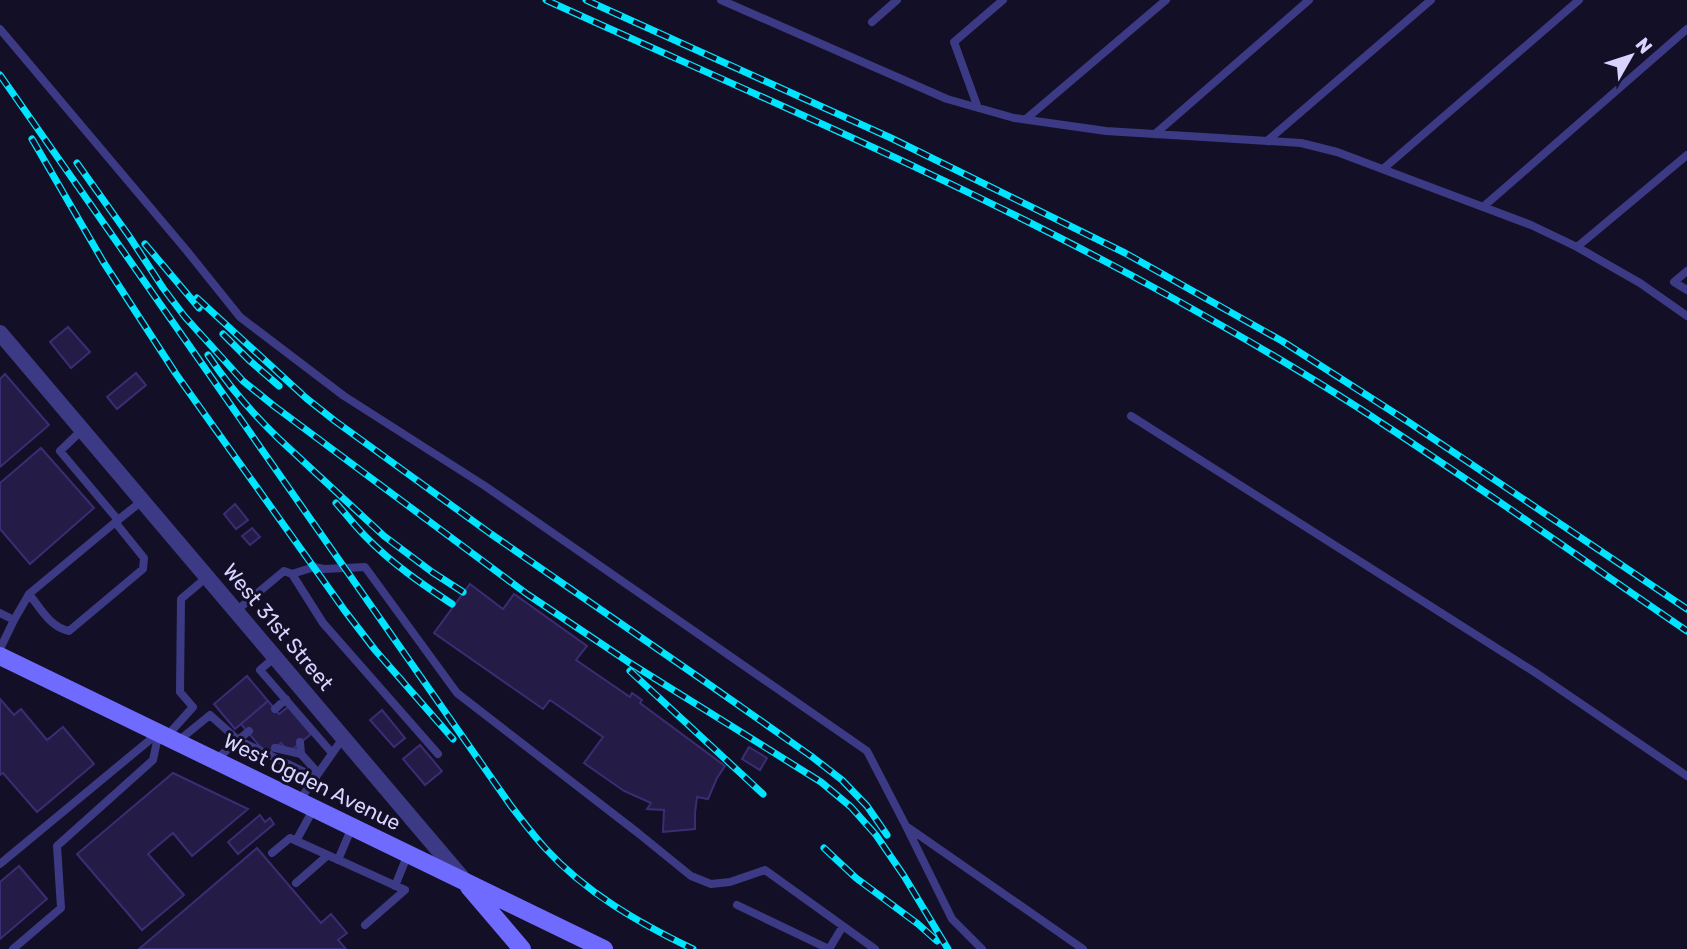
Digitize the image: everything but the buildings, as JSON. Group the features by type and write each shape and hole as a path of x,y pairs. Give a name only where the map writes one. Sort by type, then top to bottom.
{"main road":[{"name":"West Ogden Avenue","path":"0,656 604,949"},
{"name":"West 31st Street","path":"464,881 522,949"}],"street":[{"name":"West 31st Street","path":"3,341 82,430 464,881"}],"lane":[{"path":"722,0 947,99 978,108 1026,119 1106,131 1301,143 1338,152 1531,225 1640,282 1687,316"},
{"path":"872,22 897,0"},
{"path":"978,108 954,41 1003,0"},
{"path":"1026,119 1166,0"},
{"path":"1155,134 1309,0"},
{"path":"1267,141 1431,0"},
{"path":"1383,169 1578,0"},
{"path":"0,29 240,317 344,396 485,486 867,751 952,919 982,949"},
{"path":"1483,207 1687,29"},
{"path":"1577,247 1687,155"},
{"path":"1687,271 1674,282 1687,290"},
{"path":"1131,416 1536,673 1687,776"},
{"path":"29,594 54,626 69,631 143,569 144,558 60,451 82,430"},
{"path":"0,649 29,594 142,501"},
{"path":"236,611 284,571 292,574 314,568 365,567 457,693 638,832 691,877 711,884 730,882 765,870 875,949"},
{"path":"292,574 323,623 438,754"},
{"path":"13,949 61,908 58,846 153,760 193,707 180,692 181,599 206,577"},
{"path":"0,613 14,620"},
{"path":"275,657 260,670 332,753"},
{"path":"275,709 286,699"},
{"path":"0,864 168,737 210,715 239,740 317,775"},
{"path":"215,760 249,731"},
{"path":"296,841 317,775 343,738"},
{"path":"300,742 301,754 317,775"},
{"path":"275,748 301,754"},
{"path":"906,826 1083,949"},
{"path":"338,860 352,827"},
{"path":"272,853 290,838 405,890 365,925"},
{"path":"395,886 408,854"},
{"path":"296,883 328,855"},
{"path":"737,905 829,949 843,926"}],"railway":[{"path":"546,0 939,178 1169,296 1357,407 1687,631"},
{"path":"586,0 891,138 1125,253 1282,341 1407,421 1687,609"},
{"path":"0,75 511,806 545,848 578,879 614,906 693,949"},
{"path":"32,139 104,263 176,374 345,611 375,650 453,739"},
{"path":"77,163 185,317 243,381 527,594 630,663 821,782 851,807 876,835 948,949"},
{"path":"145,244 199,308"},
{"path":"197,298 306,398 335,421 842,780 867,806 887,835"},
{"path":"223,334 279,386"},
{"path":"208,355 241,398 278,438 384,536 463,592"},
{"path":"336,503 385,555 452,604"},
{"path":"630,671 763,794"},
{"path":"824,848 856,878 937,941"}]}
